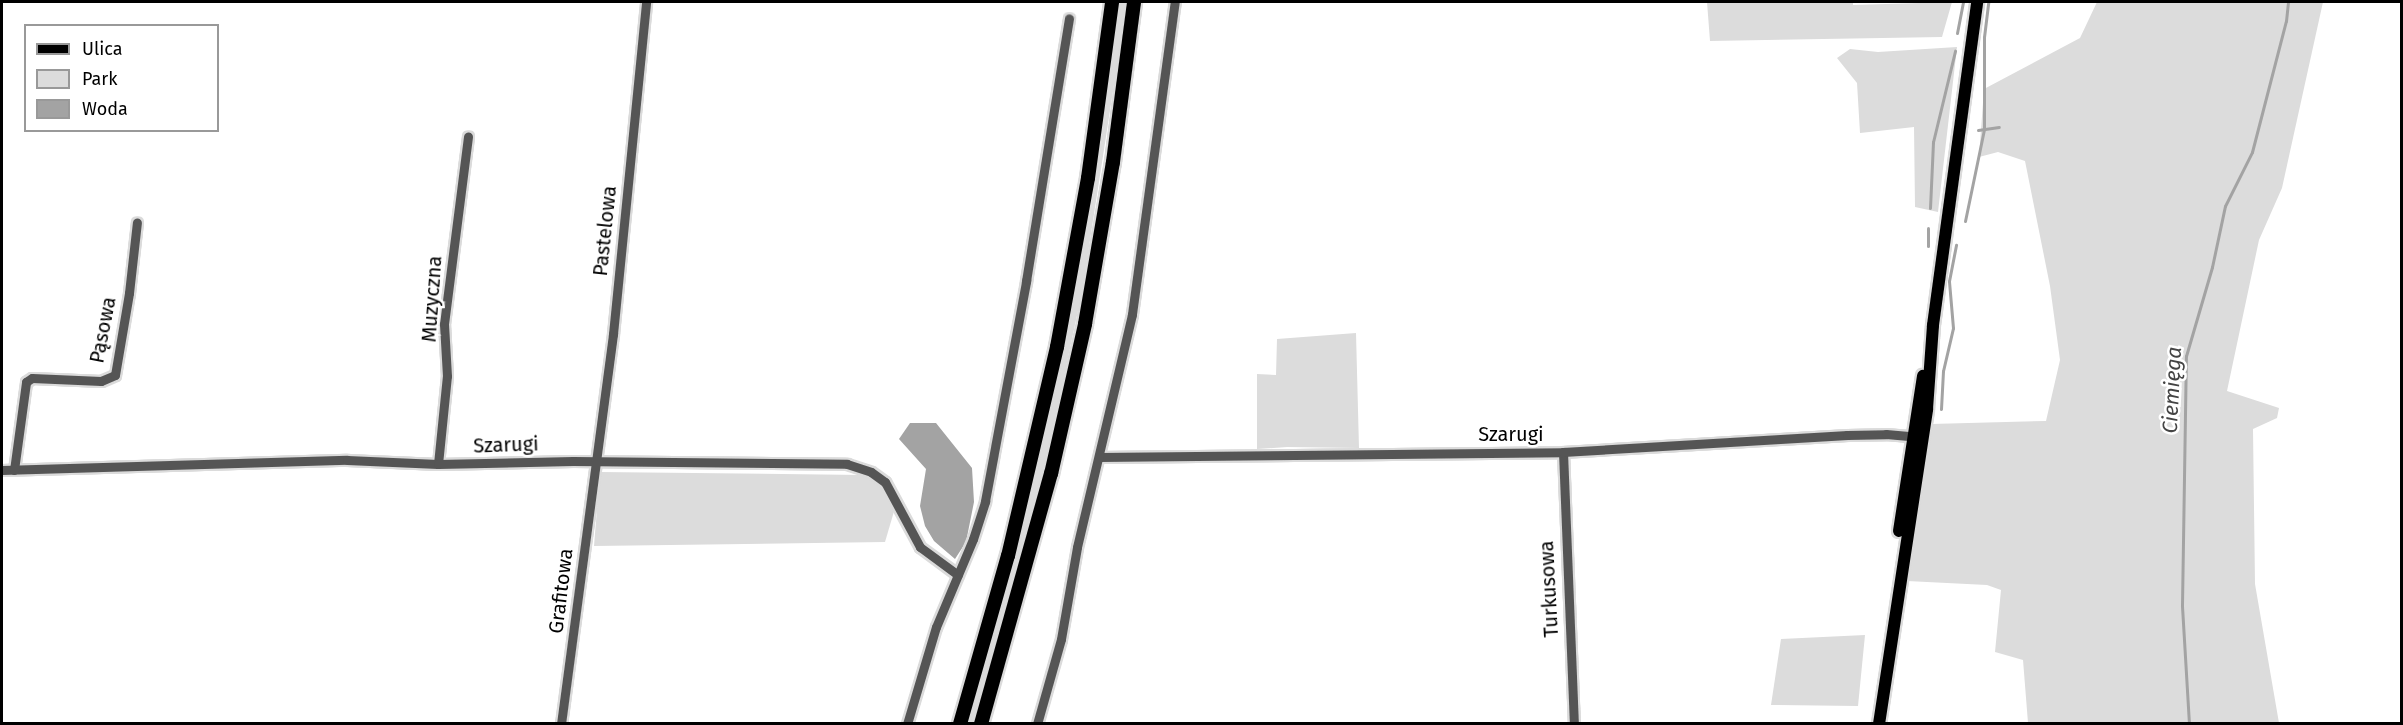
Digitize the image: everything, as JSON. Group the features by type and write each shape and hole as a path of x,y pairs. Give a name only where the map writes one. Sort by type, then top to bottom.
{"highway":[{"path":"960,723 1008,556 1055,357 1088,178 1112,2"},
{"path":"981,723 1051,474 1085,324 1113,162 1134,2"}],"main road":[{"path":"1879,723 1977,2"}],"street":[{"name":"Pastelowa","path":"595,463 614,334 646,2"},
{"path":"1037,723 1061,639 1077,547 1132,314 1175,2"},
{"path":"906,723 936,627 981,520 996,451 1069,19"},
{"name":"Muzyczna","path":"438,465 447,376 444,324 468,137"},
{"name":"Pąsowa","path":"14,470 26,382 32,378 101,381 109,379 117,371 136,222"},
{"name":"Szarugi","path":"1099,458 1563,452 1847,435 1917,437"},
{"name":"Turkusowa","path":"1563,452 1574,723"},
{"name":"Szarugi","path":"2,470 347,460 438,465 830,463 860,467 885,482 920,547 958,575"},
{"name":"Grafitowa","path":"561,723 595,463"}],"green space":[{"path":"1117,2 1125,2 1120,46 1082,292 1044,470 1004,626 974,723 966,724 997,625 1036,468 1074,288"},
{"path":"1707,2 1853,2 1853,5 1952,2 1942,37 1710,41"},
{"path":"2097,2 2323,2 2282,188 2259,240 2227,391 2279,408 2277,418 2253,429 2255,584 2279,723 2028,723 2023,660 1995,652 2001,590 1987,585 1907,581 1931,424 2046,421 2060,360 2050,286 2025,161 1998,152 1979,157 1984,89 2080,38"},
{"path":"1957,47 1938,212 1915,207 1914,127 1860,133 1857,83 1837,58 1850,49 1878,52"},
{"path":"1356,333 1359,448 1257,449 1257,374 1276,375 1277,339"},
{"path":"600,472 863,475 880,486 895,508 885,542 594,546"},
{"path":"1865,635 1858,706 1771,705 1781,639"}],"water":[{"path":"910,423 936,423 972,468 974,502 966,542 955,559 934,541 925,526 920,506 926,469 899,439"}],"waterway":[{"path":"1957,33 1963,2"},
{"path":"1965,221 1984,129 1984,37 1988,2"},
{"name":"Ciemięga","path":"2189,724 2182,605 2186,356 2212,267 2225,206 2252,152 2286,21 2288,2"},
{"path":"1930,208 1933,142 1955,51"},
{"path":"1978,130 1999,127"},
{"path":"1928,228 1928,246"},
{"path":"1941,409 1943,371 1953,328 1949,281 1956,245"}]}
